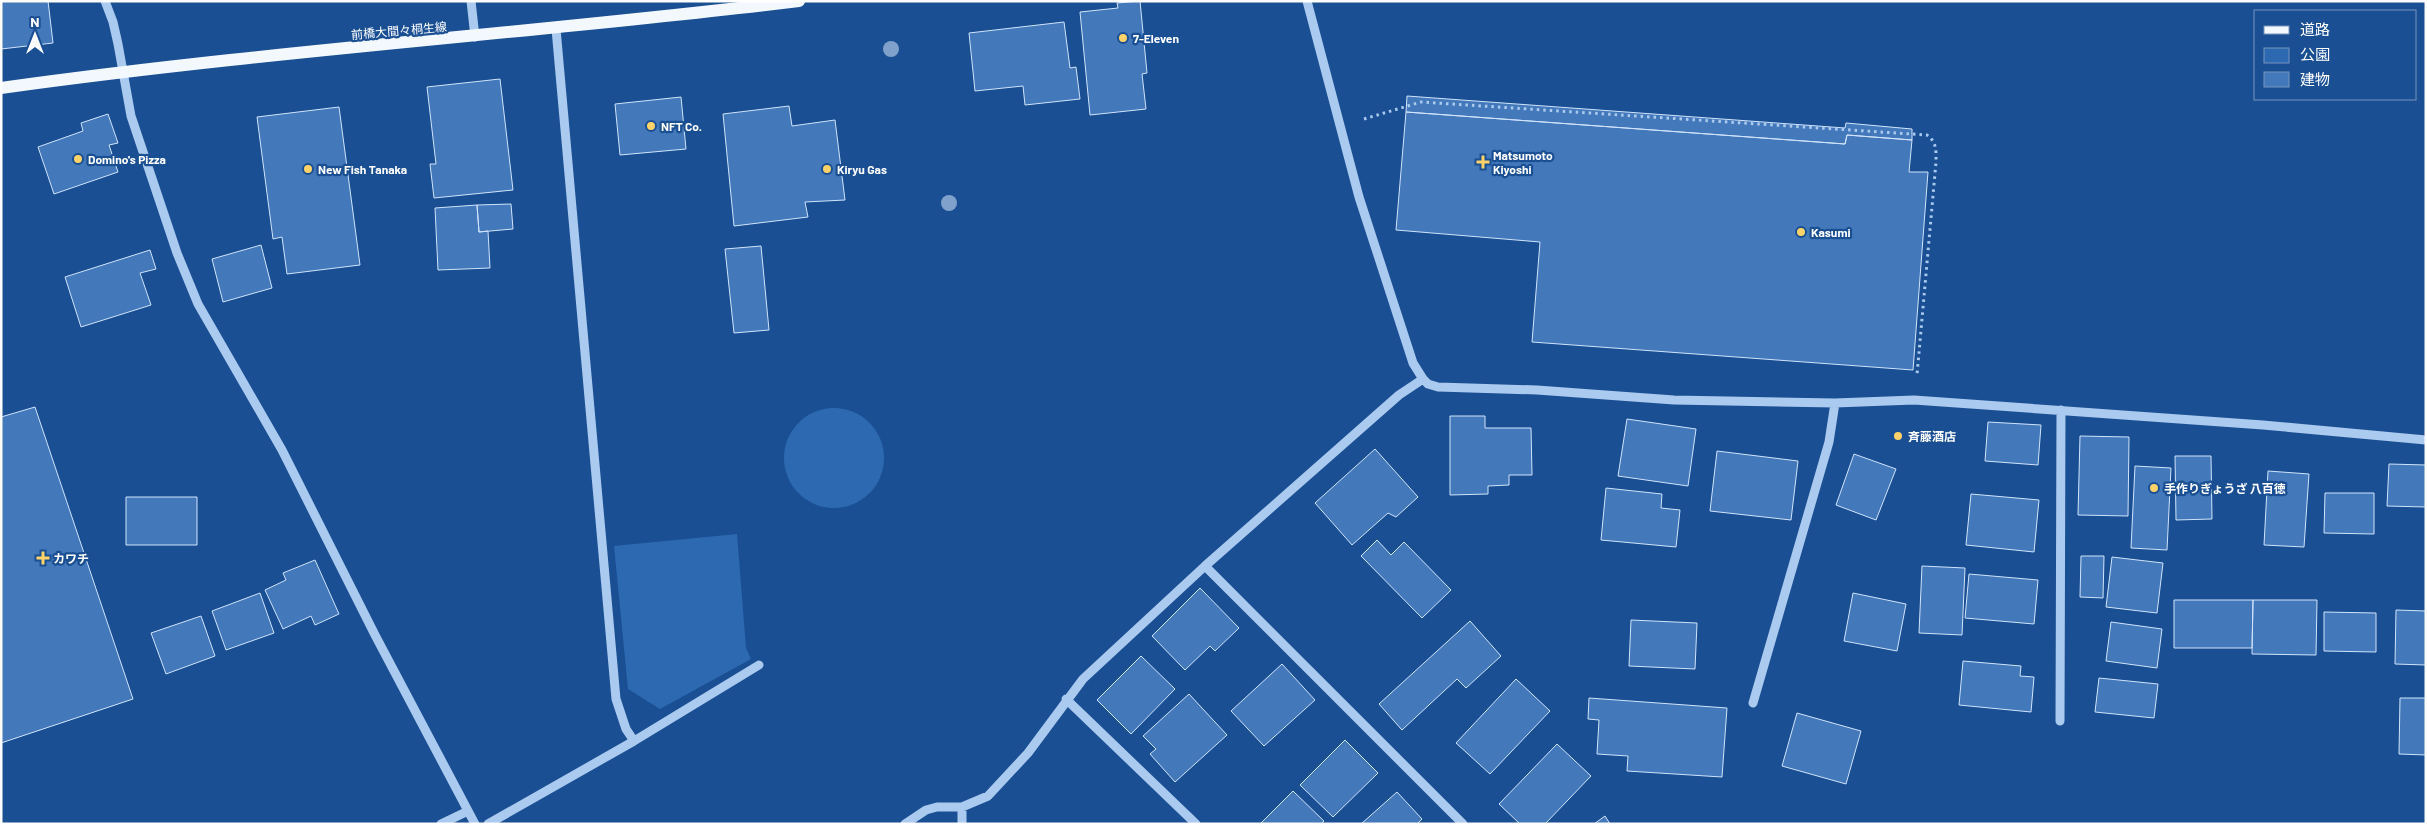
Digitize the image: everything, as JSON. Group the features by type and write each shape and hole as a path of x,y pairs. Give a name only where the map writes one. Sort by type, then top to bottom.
{"main road":[{"name":"前橋大間々桐生線","path":"1,88 191,64 556,29 799,1"}],"street":[{"path":"105,1 113,22 134,125 177,253 198,304 282,450 375,635 475,824"},
{"path":"471,1 475,37"},
{"path":"1307,1 1359,197 1412,363 1428,384 1438,387 1537,390 1674,400 1834,403 1914,400 2263,425 2426,440"},
{"path":"556,29 616,700 626,729 634,741"},
{"path":"905,824 926,810 962,808 988,796 1028,752 1083,679 1204,566 1399,395 1423,379"},
{"path":"1753,703 1830,442 1834,403"},
{"path":"2060,721 2061,410"},
{"path":"1204,566 1463,824"},
{"path":"488,824 634,741 759,665"},
{"path":"1066,700 1196,824"},
{"path":"962,808 962,824"},
{"path":"441,824 468,811"}],"path":[{"path":"1359,120 1421,102 1927,136 1932,139 1936,147 1936,162 1916,381"}],"green space":[{"path":"834,408 853,412 869,423 880,439 884,458 880,477 869,493 853,504 834,508 815,504 799,493 788,477 784,458 788,439 799,423 815,412"},
{"path":"737,534 746,648 751,659 660,709 628,689 614,546"}],"building":[{"path":"1,1 48,1 53,43 1,49"},
{"path":"1140,1 1147,73 1142,74 1146,109 1090,115 1080,12 1118,8 1117,3"},
{"path":"1064,22 1070,68 1076,67 1080,99 1025,105 1023,86 975,91 969,33"},
{"path":"500,79 513,190 434,198 430,164 436,164 427,87"},
{"path":"1407,96 1845,128 1846,123 1912,129 1912,140 1847,135 1845,144 1406,112"},
{"name":"NFT Co.","path":"681,97 686,149 620,155 615,104"},
{"path":"789,106 792,126 835,120 845,200 805,202 808,217 734,226 723,114"},
{"path":"339,107 360,265 287,274 282,237 273,239 257,117"},
{"path":"1406,112 1845,144 1847,135 1912,140 1909,172 1928,172 1913,370 1532,342 1540,242 1396,230"},
{"name":"Domino's Pizza","path":"108,114 118,143 109,145 118,172 54,194 38,147 83,131 81,123"},
{"path":"511,204 513,229 479,232 477,205"},
{"path":"477,205 479,232 488,231 490,268 438,270 435,208"},
{"path":"261,245 272,288 223,302 212,259"},
{"path":"761,246 769,330 734,333 725,249"},
{"path":"150,250 156,269 140,273 151,305 81,327 65,277"},
{"name":"カワチ","path":"35,407 133,699 1,743 1,417"},
{"path":"1450,416 1485,416 1485,428 1531,428 1532,475 1509,475 1509,485 1488,486 1488,494 1450,495"},
{"path":"1627,419 1696,429 1688,486 1618,476"},
{"path":"1988,422 2041,425 2038,465 1985,461"},
{"path":"2080,436 2129,437 2128,516 2078,515"},
{"path":"1375,449 1418,497 1396,517 1388,513 1352,545 1315,503"},
{"path":"1717,451 1798,461 1791,520 1710,511"},
{"path":"1854,454 1896,469 1876,520 1836,505"},
{"path":"2175,456 2211,456 2212,519 2176,520"},
{"path":"2389,464 2426,465 2426,507 2387,506"},
{"path":"2135,466 2171,468 2167,550 2131,548"},
{"path":"2268,471 2309,474 2304,547 2264,545"},
{"path":"1606,488 1662,494 1661,508 1680,510 1676,547 1601,540"},
{"path":"2325,493 2374,493 2374,534 2324,533"},
{"path":"1971,494 2039,500 2034,552 1966,545"},
{"path":"126,497 197,497 197,545 126,545"},
{"path":"1377,540 1391,555 1404,542 1451,590 1422,618 1361,556"},
{"path":"2081,556 2104,556 2103,598 2080,597"},
{"path":"2112,557 2163,563 2157,613 2106,607"},
{"path":"315,560 339,614 315,625 311,616 283,629 265,590 286,580 283,573"},
{"path":"1922,566 1965,568 1962,635 1919,633"},
{"path":"1969,574 2038,580 2034,624 1965,618"},
{"path":"1200,588 1239,628 1215,651 1210,646 1185,670 1152,636"},
{"path":"260,593 274,633 226,650 212,611"},
{"path":"1853,593 1906,604 1897,651 1844,641"},
{"path":"2174,600 2253,600 2252,648 2174,648"},
{"path":"2253,600 2317,600 2316,655 2252,654"},
{"path":"2396,610 2426,611 2426,665 2395,664"},
{"path":"2324,612 2376,613 2376,652 2324,651"},
{"path":"201,616 215,656 166,674 151,633"},
{"path":"1631,620 1697,623 1695,669 1629,666"},
{"path":"1470,621 1501,656 1466,688 1457,679 1402,730 1379,704"},
{"path":"2111,622 2162,629 2157,668 2106,661"},
{"path":"1141,656 1175,689 1131,734 1097,700"},
{"path":"1963,661 2021,666 2020,676 2034,677 2031,712 1959,705"},
{"path":"1282,664 1315,700 1264,746 1231,711"},
{"path":"2099,678 2158,684 2154,718 2095,712"},
{"path":"1516,679 1550,711 1490,774 1456,743"},
{"path":"1189,694 1227,735 1175,782 1150,754 1156,749 1143,736"},
{"path":"1589,698 1727,708 1722,777 1627,771 1628,756 1597,754 1599,720 1588,719"},
{"path":"2400,698 2426,698 2426,755 2399,754"},
{"path":"1797,713 1861,731 1846,784 1782,766"},
{"path":"1345,740 1378,773 1333,817 1300,785"},
{"path":"1557,744 1591,776 1545,824 1520,824 1499,804"},
{"path":"1293,791 1324,821 1321,824 1260,824"},
{"path":"1397,792 1422,819 1417,824 1361,824"},
{"path":"1605,816 1610,824 1594,824"}],"place":[{"name":"7-Eleven","path":"1123,38"},
{"name":"NFT Co.","path":"651,126"},
{"name":"Domino's Pizza","path":"78,159"},
{"name":"Matsumoto Kiyoshi","path":"1483,162"},
{"name":"New Fish Tanaka","path":"308,169"},
{"name":"Kiryu Gas","path":"827,169"},
{"name":"Kasumi","path":"1801,232"},
{"name":"斉藤酒店","path":"1898,436"},
{"name":"手作りぎょうざ 八百徳","path":"2154,488"},
{"name":"カワチ","path":"43,558"}]}
